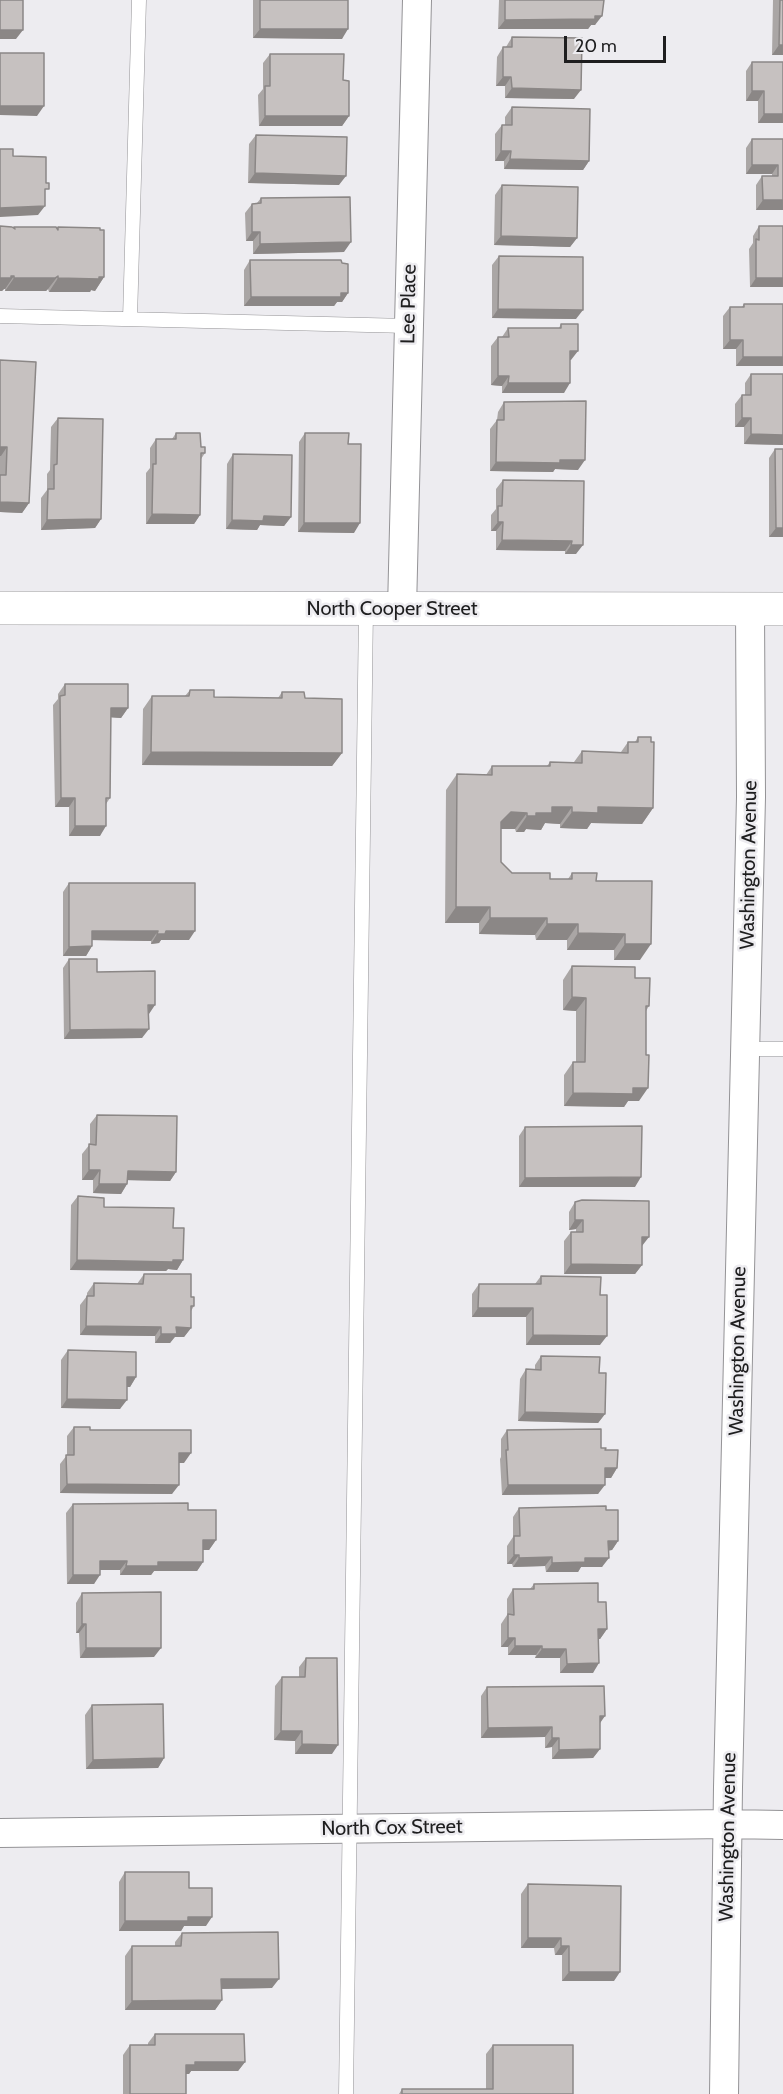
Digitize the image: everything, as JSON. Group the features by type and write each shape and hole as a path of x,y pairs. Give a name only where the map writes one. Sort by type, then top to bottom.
{"street":[{"name":"Lee Place","path":"402,609 417,0"},
{"name":"North Cooper Street","path":"0,608 783,609"},
{"name":"Washington Avenue","path":"724,2094 727,1824 751,797 750,609"},
{"name":"North Cox Street","path":"0,1833 783,1825"}],"lane":[{"path":"129,319 139,0"},
{"path":"0,316 408,326"},
{"path":"346,2094 366,609"},
{"path":"745,1049 783,1049"}],"building":[{"path":"0,0 23,0 23,30 0,30"},
{"path":"260,0 348,0 348,29 260,29"},
{"path":"505,0 604,0 602,16 595,16 595,19 505,20"},
{"path":"780,0 783,0 783,45 779,45"},
{"path":"512,37 582,38 581,90 512,88 511,77 503,77 503,47 512,47"},
{"path":"0,53 44,53 44,106 0,106"},
{"path":"270,54 344,54 343,80 349,81 349,116 265,116 265,86 270,86"},
{"path":"752,62 783,62 783,114 764,114 764,91 752,91"},
{"path":"512,107 590,109 589,161 510,159 511,151 501,151 502,125 512,125"},
{"path":"256,135 347,137 346,176 255,173"},
{"path":"752,139 783,139 783,200 763,200 762,176 778,176 778,165 752,165"},
{"path":"0,149 13,149 13,156 46,157 46,183 49,183 49,189 45,189 45,206 0,208"},
{"path":"502,185 578,187 577,238 501,236"},
{"path":"350,197 351,242 260,244 260,232 252,232 252,204 261,203 261,198"},
{"path":"0,226 15,229 14,227 56,227 58,230 58,227 100,228 104,230 104,277 99,277 99,279 58,278 58,276 55,278 14,278 11,276 11,278 0,278"},
{"path":"759,226 783,226 783,278 756,278 756,239 759,240"},
{"path":"499,256 583,257 583,310 498,309"},
{"path":"250,260 341,260 342,263 348,264 348,293 341,293 341,297 251,297"},
{"path":"744,304 783,304 783,357 743,357 743,340 730,340 730,307 744,307"},
{"path":"561,324 578,324 578,351 570,351 570,383 508,383 509,376 498,376 498,337 509,337 508,328 561,328"},
{"path":"0,360 36,362 29,503 0,502 0,475 6,475 7,447 0,447"},
{"path":"751,374 783,374 783,435 751,434 751,418 742,418 742,395 751,395"},
{"path":"586,401 585,460 560,460 560,463 496,462 497,420 504,420 504,402"},
{"path":"58,418 103,419 101,519 47,520 48,489 54,489 54,465 57,464"},
{"path":"176,433 200,433 201,447 205,447 205,453 201,453 200,515 152,514 156,439 176,439"},
{"path":"305,433 349,433 348,444 361,444 360,523 304,523"},
{"path":"775,449 783,449 783,528 776,528"},
{"path":"233,454 292,455 291,517 264,516 263,521 232,520"},
{"path":"503,480 584,481 583,545 571,545 572,541 502,540 503,522 498,522 498,506 502,506"},
{"path":"65,684 128,684 128,708 111,708 110,798 106,798 106,826 75,826 75,798 61,798 60,696 65,695"},
{"path":"190,690 214,690 214,697 282,698 282,692 304,692 305,698 342,699 342,753 151,752 152,696 189,696"},
{"path":"638,737 651,737 651,742 654,742 653,808 598,807 598,813 572,812 572,807 552,807 552,813 536,813 536,816 511,812 501,822 501,862 512,873 550,873 550,879 572,879 572,873 597,873 596,881 652,881 651,944 625,944 625,934 578,933 578,924 547,924 547,918 490,918 490,907 456,907 457,774 492,775 492,766 550,766 550,762 582,763 582,751 628,753 628,742 638,742"},
{"path":"69,883 195,883 195,931 166,931 165,934 157,934 158,931 92,931 92,946 69,947"},
{"path":"69,959 97,959 97,972 155,971 155,1005 148,1005 149,1029 70,1030"},
{"path":"572,966 635,967 635,978 650,978 649,1006 646,1006 646,1055 649,1055 648,1088 633,1088 633,1094 573,1093 573,1062 585,1062 586,998 572,997"},
{"path":"97,1115 177,1116 176,1172 128,1171 127,1184 99,1184 100,1170 89,1170 89,1144 96,1145"},
{"path":"642,1126 641,1177 525,1178 525,1127"},
{"path":"78,1196 104,1198 104,1207 174,1208 173,1228 184,1228 183,1260 173,1260 173,1262 77,1260"},
{"path":"582,1200 649,1201 649,1237 642,1237 642,1265 571,1264 571,1232 583,1232 583,1220 575,1220 575,1202"},
{"path":"144,1274 191,1274 191,1297 194,1297 194,1306 191,1306 191,1328 176,1327 177,1334 161,1334 161,1327 86,1326 87,1296 94,1296 94,1283 143,1284"},
{"path":"541,1276 601,1277 600,1295 607,1295 607,1336 533,1335 533,1308 478,1308 479,1284 541,1284"},
{"path":"68,1350 136,1352 136,1377 127,1377 127,1400 67,1399"},
{"path":"541,1356 600,1357 599,1373 606,1373 605,1414 525,1412 526,1369 541,1370"},
{"path":"74,1427 90,1427 90,1430 191,1430 191,1453 179,1453 179,1485 67,1484 66,1455 74,1455"},
{"path":"601,1429 601,1448 618,1450 617,1468 605,1468 605,1485 508,1485 507,1430"},
{"path":"188,1503 188,1510 216,1510 216,1540 203,1540 203,1562 158,1562 158,1566 126,1566 127,1561 100,1561 100,1575 73,1575 73,1504"},
{"path":"606,1506 606,1510 618,1510 618,1541 608,1541 609,1558 585,1558 585,1562 552,1563 552,1557 519,1558 519,1555 514,1555 514,1536 520,1536 519,1508"},
{"path":"598,1583 598,1602 606,1602 607,1629 598,1629 599,1663 567,1664 566,1649 515,1646 515,1638 508,1638 508,1614 514,1615 513,1589 534,1589 534,1584"},
{"path":"161,1592 161,1648 86,1648 86,1624 82,1624 82,1593"},
{"path":"306,1658 337,1658 338,1745 302,1744 302,1731 281,1731 282,1677 305,1677"},
{"path":"604,1686 605,1716 600,1716 600,1749 559,1750 559,1738 552,1738 552,1727 488,1728 487,1687"},
{"path":"163,1704 164,1758 93,1760 92,1705"},
{"path":"125,1872 189,1872 189,1888 212,1888 212,1917 188,1917 188,1921 125,1921"},
{"path":"528,1884 621,1886 620,1972 569,1972 569,1946 561,1946 561,1938 528,1938"},
{"path":"278,1932 279,1979 221,1979 222,2000 132,2001 132,1946 181,1946 182,1933"},
{"path":"155,2034 244,2034 245,2062 195,2062 195,2065 186,2065 186,2094 130,2094 130,2045 155,2045"},
{"path":"493,2045 573,2045 573,2094 402,2094 402,2089 493,2089"}]}
